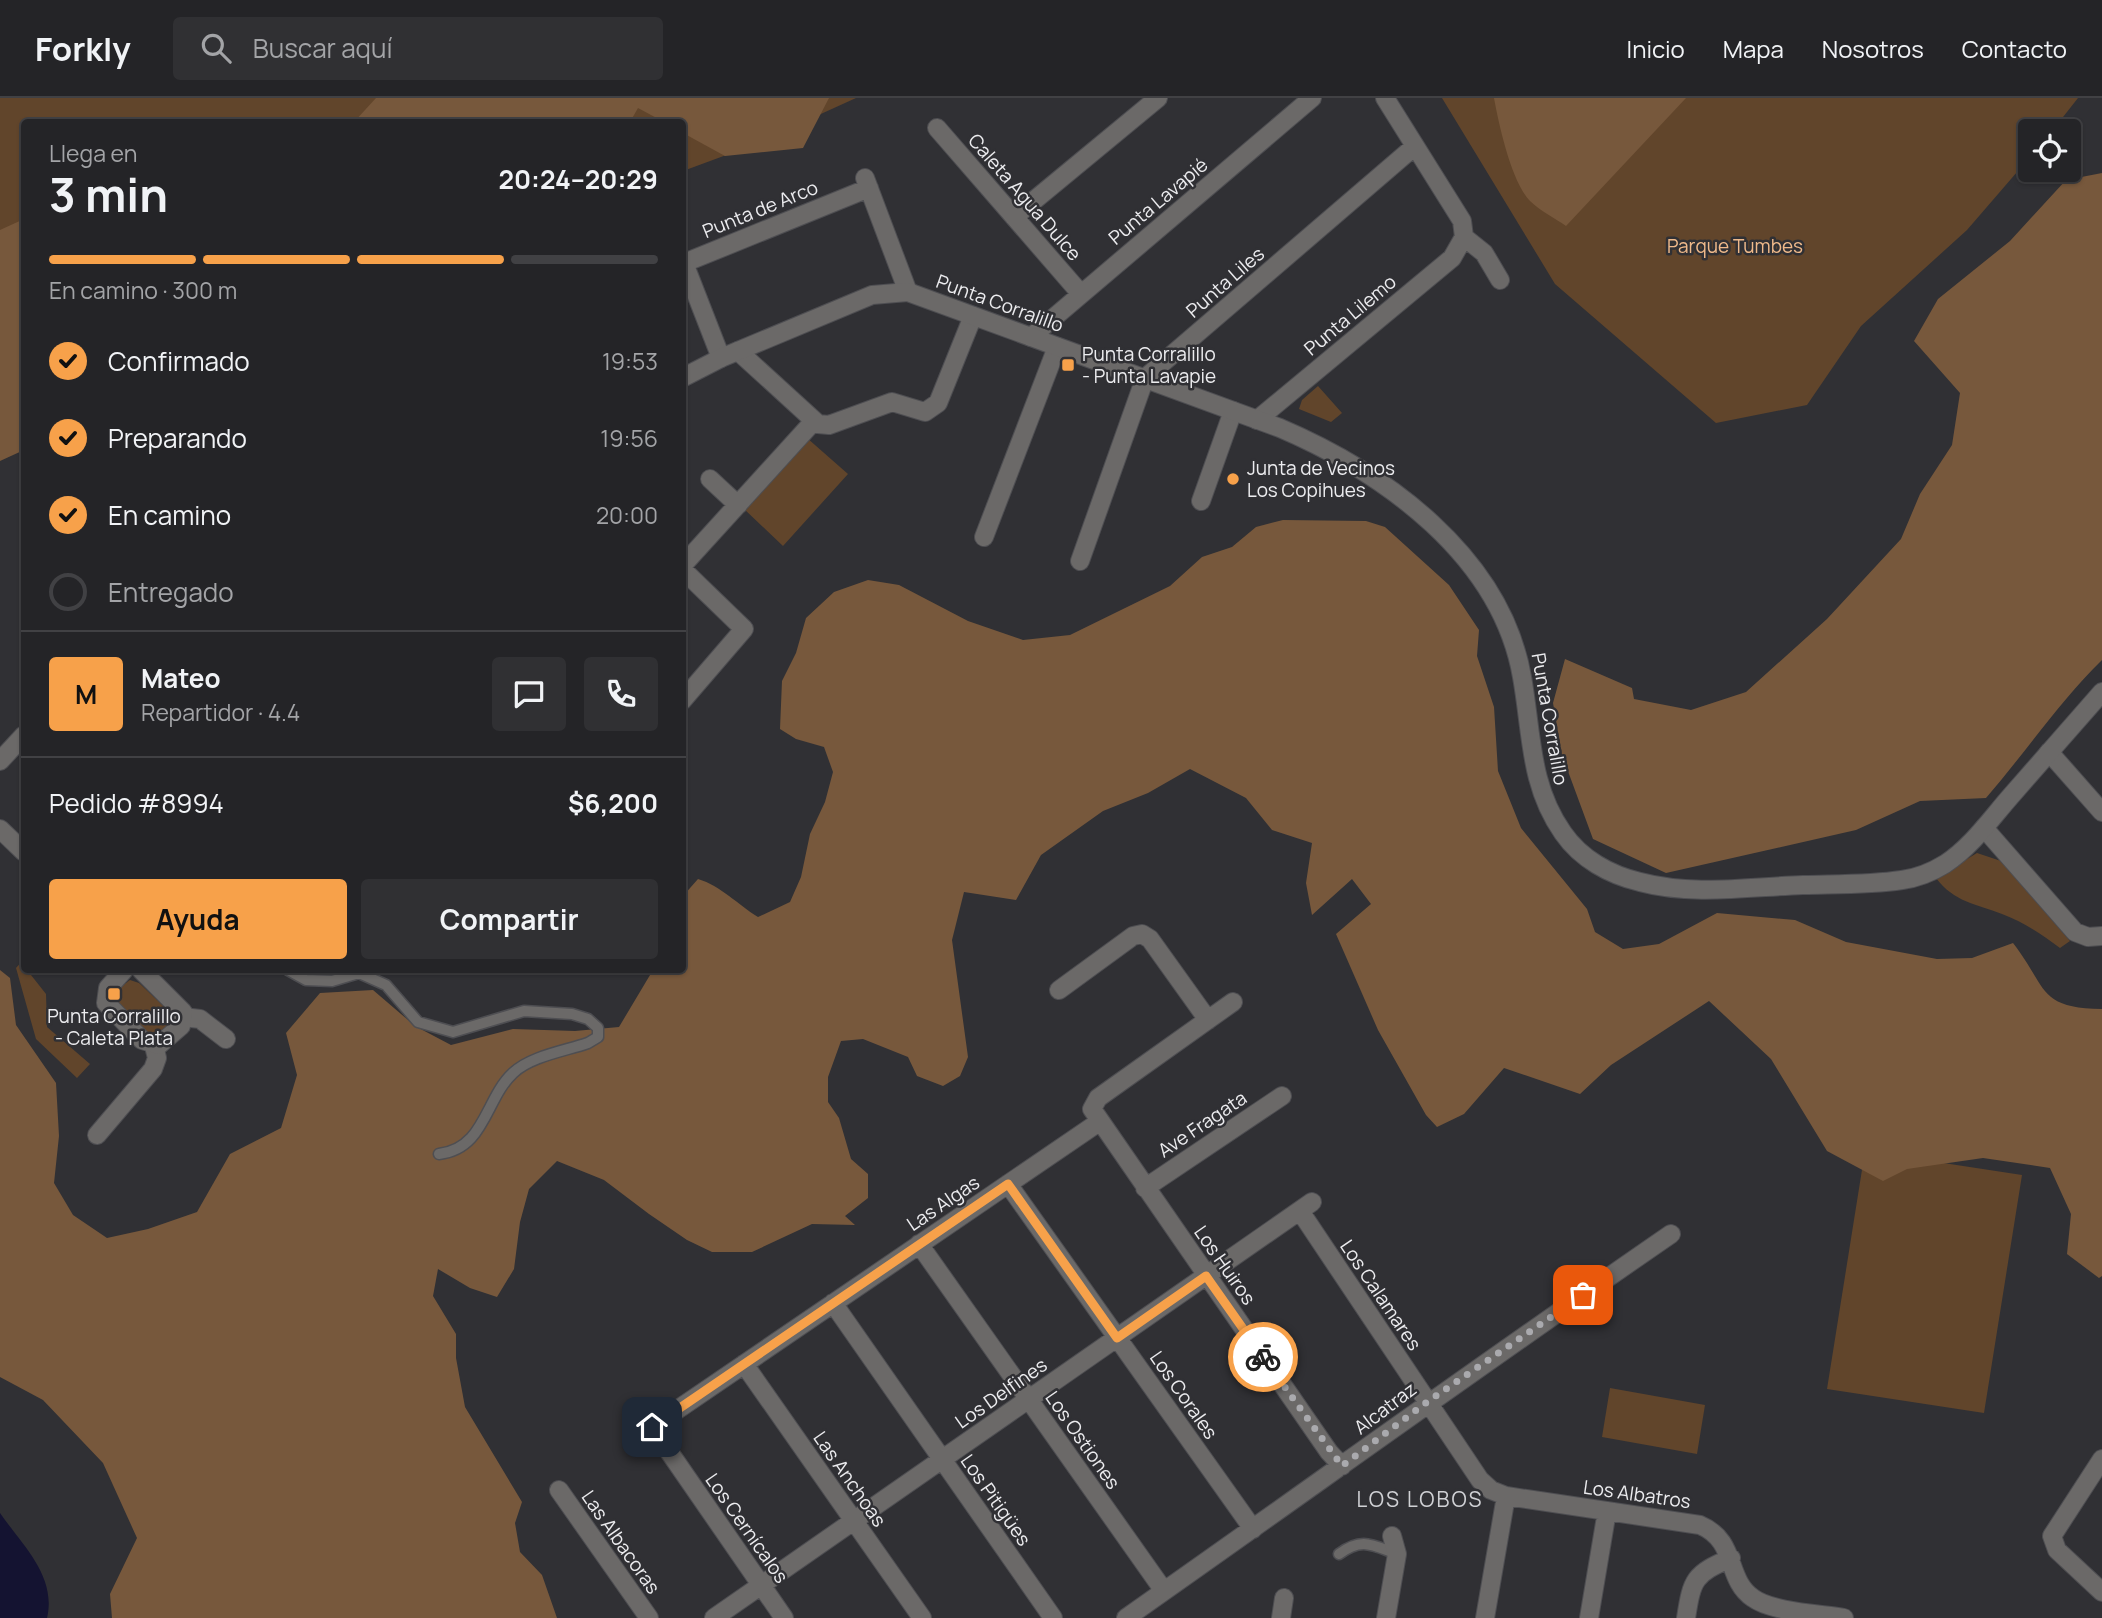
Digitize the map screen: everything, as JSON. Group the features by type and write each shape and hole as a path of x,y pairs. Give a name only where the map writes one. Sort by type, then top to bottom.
{"street":[{"path":"1014,217 1158,98"},
{"path":"1385,98 1462,221 1464,237 1484,253 1500,280"},
{"name":"Punta Lavapié","path":"1031,337 1306,100"},
{"name":"Caleta Agua Dulce","path":"937,128 1081,294"},
{"name":"Punta Liles","path":"1080,561 1145,379 1415,146"},
{"name":"Punta de Arco","path":"686,262 867,182 908,292"},
{"name":"Punta Lilemo","path":"1257,420 1452,258 1464,237"},
{"name":"Punta de Arco","path":"686,268 721,358"},
{"name":"Punta Corralillo","path":"686,376 721,358 872,295 908,292 1309,440 1374,478 1415,510 1475,571 1495,600 1514,643 1523,681 1534,769 1547,806 1567,839 1606,870 1639,882 1687,889 1902,880 1946,863 1984,828 2102,692"},
{"path":"738,351 813,422 829,425 892,402 925,412 935,408 973,316"},
{"path":"984,537 1057,346"},
{"path":"1201,501 1233,411"},
{"path":"686,564 813,422"},
{"path":"710,480 738,505"},
{"path":"686,572 744,629 686,695"},
{"path":"0,761 21,738"},
{"path":"2049,752 2102,812"},
{"path":"1984,828 2075,932 2088,937 2102,936"},
{"path":"0,830 21,849"},
{"path":"1059,990 1133,936 1142,934 1150,939 1208,1020"},
{"path":"121,973 108,988 105,996 109,1009 142,1040 154,1046 168,1041 181,1026 183,1017 178,1005 144,973"},
{"path":"1099,1122 1093,1109 1095,1101 1233,1002"},
{"path":"183,1017 200,1018 226,1039"},
{"path":"97,1135 153,1069 157,1058 154,1046"},
{"name":"Ave Fragata","path":"1145,1188 1282,1096"},
{"name":"Las Algas","path":"652,1427 1099,1122"},
{"name":"Los Huiros","path":"1099,1122 1329,1452 1342,1466"},
{"name":"Los Corales","path":"1008,1184 1253,1529"},
{"name":"Los Delfines","path":"714,1618 1306,1206"},
{"name":"Los Calamares","path":"1306,1206 1427,1402"},
{"name":"Alcatraz","path":"1126,1618 1342,1466 1427,1402 1671,1234"},
{"name":"Los Ostiones","path":"919,1244 1164,1591"},
{"name":"Los Pitigües","path":"833,1303 1053,1618"},
{"name":"Las Anchoas","path":"744,1364 922,1618"},
{"name":"Los Albatros","path":"1427,1402 1480,1480 1491,1490 1506,1496 1700,1525 1723,1541 1743,1589 1758,1602 1786,1613 1844,1618"},
{"name":"Los Cernícalos","path":"652,1427 784,1618"},
{"path":"2102,1459 2052,1536 2057,1550 2102,1592"},
{"name":"Las Albacoras","path":"559,1490 649,1618"},
{"path":"1485,1618 1506,1496"},
{"path":"1590,1618 1607,1511"},
{"path":"1386,1618 1396,1554 1392,1536"},
{"path":"1686,1618 1695,1578 1708,1568 1731,1558"},
{"path":"1281,1618 1284,1598"}],"lane":[{"path":"293,973 306,980 332,981 359,973 386,985 418,1022 453,1032 524,1010 572,1014 588,1019 598,1028 598,1037 589,1043 523,1065 511,1075 494,1099 481,1128 464,1145 439,1154"},
{"path":"1339,1554 1355,1543 1368,1544 1396,1554"}],"green space":[{"path":"0,98 856,98 748,147 686,170 686,119 21,119 21,426 0,443"},
{"name":"Parque Tumbes","path":"1442,98 2078,98 2061,119 2018,119 2018,171 1967,230 1861,326 1807,405 1716,423 1555,284"},
{"path":"1318,386 1342,413 1331,422 1299,409 1302,400"},
{"path":"807,438 848,474 783,546 743,508"},
{"path":"1977,853 2001,861 2070,941 2060,948 2018,921 1958,897 1936,878"},
{"path":"21,962 21,973 33,973 31,975 46,994 47,1027 90,1064 77,1078 36,1039 16,968"},
{"path":"130,980 139,983 172,1014 170,1022 162,1031 150,1035 119,1005 118,989"},
{"path":"1865,1151 2022,1175 1984,1413 1827,1389"},
{"path":"1610,1388 1705,1405 1697,1454 1602,1437"}],"shaded area":[{"path":"376,98 829,98 803,148 725,156 686,135 686,119 658,119 638,108 632,119 357,119"},
{"path":"1494,98 1686,98 1566,226 1534,205 1523,192 1507,152"},
{"path":"2102,173 2102,660 2071,693 1986,798 1920,801 1856,830 1666,873 1593,839 1562,755 1553,703 1565,659 1632,688 1634,699 1691,710 1746,692 1827,619 1901,539 1920,494 1952,445 1960,393 1914,341 1938,299 2010,241 2064,182 2081,182 2081,177"},
{"path":"21,220 21,451 0,461 0,230"},
{"path":"1283,520 1366,521 1385,527 1449,585 1479,630 1477,656 1494,707 1498,771 1521,828 1587,909 1595,932 1623,949 1659,944 1717,913 1795,920 1846,942 1937,959 1972,958 2013,943 2039,983 2055,1000 2081,1008 2102,1009 2102,1276 2099,1278 2067,1254 2071,1214 2050,1168 1983,1158 1907,1169 1883,1181 1827,1151 1771,1059 1709,1001 1611,1065 1580,1094 1504,1068 1464,1114 1437,1127 1426,1115 1378,1030 1336,934 1371,904 1352,879 1312,915 1306,883 1312,843 1272,830 1246,798 1190,769 1148,793 1103,811 1041,855 1016,900 964,892 952,940 968,1057 960,1076 943,1086 917,1076 908,1057 863,1039 841,1041 828,1077 828,1102 839,1118 851,1159 868,1174 868,1198 845,1216 855,1225 812,1224 752,1252 712,1252 687,1240 604,1180 557,1161 529,1189 520,1222 514,1269 497,1297 470,1288 438,1269 433,1296 456,1334 456,1358 465,1407 522,1502 515,1523 520,1552 542,1575 557,1618 112,1618 110,1594 137,1538 103,1463 43,1400 0,1377 0,970 10,978 16,1025 56,1083 59,1136 54,1183 73,1215 107,1238 148,1229 197,1212 230,1154 281,1128 297,1075 286,1033 320,993 373,990 415,1026 451,1045 513,1029 575,1031 619,1027 651,973 686,973 686,893 698,879 722,891 758,917 790,902 801,877 810,834 825,802 833,772 824,747 796,739 780,729 782,681 796,653 806,618 834,592 868,580 899,585 968,621 1023,640 1070,635 1170,586 1202,557 1232,547 1256,527"},
{"path":"0,1513 36,1562 42,1575 49,1603 47,1618 0,1618"}],"way so far":[{"path":"1263,1357 1329,1452 1342,1466 1427,1402 1583,1295"}],"place":[{"name":"Punta Corralillo - Punta Lavapie","path":"1068,365"},
{"name":"Junta de Vecinos Los Copihues","path":"1233,479"},
{"name":"Punta Corralillo - Caleta Plata","path":"114,994"}],"district":[{"name":"LOS LOBOS","path":"1420,1500"}],"route":[{"path":"652,1427 1008,1184 1117,1338 1206,1276 1263,1357"}]}
